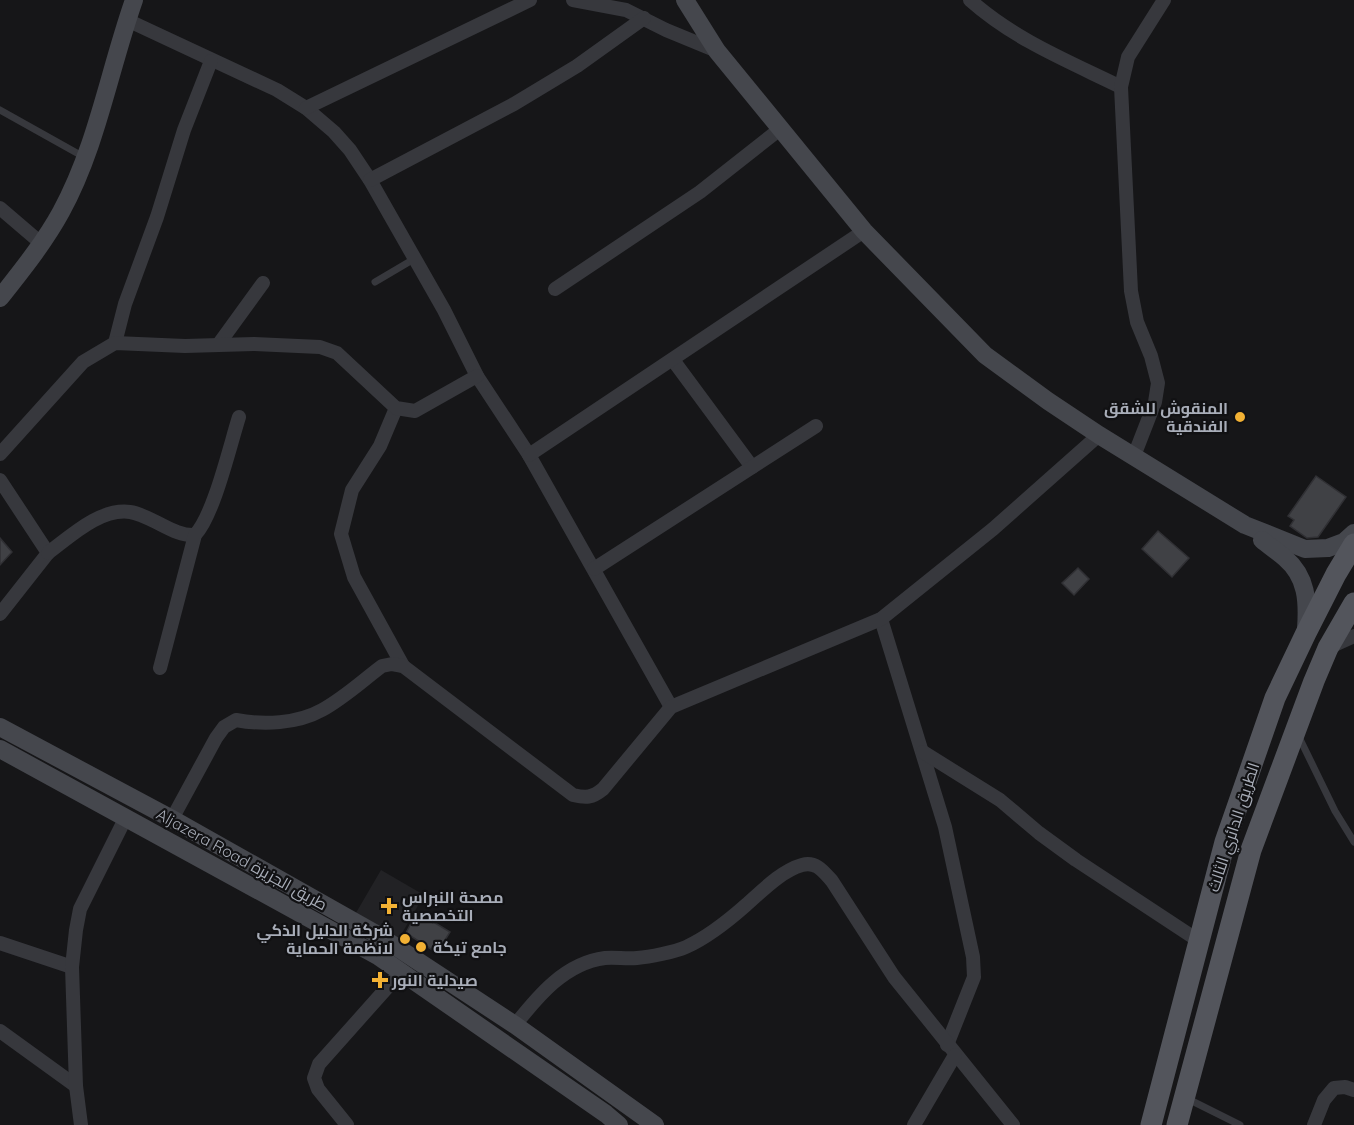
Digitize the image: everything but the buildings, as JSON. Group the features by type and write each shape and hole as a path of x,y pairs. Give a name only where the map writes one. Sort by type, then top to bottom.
{"main road":[{"path":"0,298 42,244 62,210 97,126 134,0"},
{"path":"686,0 717,51 864,231 985,355 1099,435 1245,525 1286,559 1302,578 1308,604 1306,633"},
{"path":"1245,525 1305,549 1328,548 1344,542 1354,533"},
{"name":"الطريق الدائري الثالث","path":"1151,1125 1225,842 1275,698 1336,574 1354,544"},
{"name":"الطريق الدائري الثالث","path":"1177,1125 1251,850 1328,648 1354,603"},
{"name":"Aljazera Road طريق الجزيزة","path":"0,727 172,819 378,935 580,1069 655,1125"},
{"name":"Aljazera Road طريق الجزيزة","path":"0,749 378,956 597,1107 619,1125"}],"street":[{"path":"306,108 530,0"},
{"path":"573,0 626,10 666,30 717,51"},
{"path":"970,0 990,17 1023,39 1121,87"},
{"path":"1134,456 1155,402 1158,383 1137,322 1131,291 1121,87 1128,57 1164,0"},
{"path":"370,180 514,104 577,66 644,18"},
{"path":"127,20 277,90 306,108 334,132 350,150 370,180 444,310 477,376 530,455 671,707"},
{"path":"115,343 125,304 157,217 184,129 211,61"},
{"path":"555,289 700,192 780,129"},
{"path":"0,208 42,244"},
{"path":"530,455 864,231"},
{"path":"218,345 263,283"},
{"path":"0,454 83,362 115,343 320,347 337,353 396,408 415,411 477,376"},
{"path":"673,360 752,468"},
{"path":"396,408 380,446 352,490 341,534 354,577 404,666 548,777 573,795 586,798 596,795 603,789 671,707 881,619 993,529 1099,435"},
{"path":"160,668 195,534 215,495 239,417"},
{"path":"594,569 816,426"},
{"path":"0,480 48,553"},
{"path":"0,614 48,553 103,516 132,512 177,532 187,535 195,534"},
{"path":"881,619 945,827 973,957 974,976 951,1050 914,1125"},
{"path":"1328,648 1354,636"},
{"path":"172,819 224,727 236,720 278,722 320,711 382,666 392,664 404,666"},
{"path":"923,752 971,780 1000,800 1039,834 1199,941"},
{"path":"81,1125 76,1086 72,967 80,909 126,817"},
{"path":"515,1025 540,994 567,972 584,963 605,958 639,958 685,948 722,925 767,885 800,865 811,864 820,868 832,880 894,977 1013,1125"},
{"path":"0,943 72,967"},
{"path":"347,1125 318,1089 315,1078 319,1064 401,972"},
{"path":"0,1031 76,1086"},
{"path":"1314,1125 1324,1100 1334,1088 1346,1087 1354,1090"}],"lane":[{"path":"0,110 85,158"},
{"path":"375,282 414,259"},
{"path":"1295,730 1335,811 1354,842"},
{"path":"1184,1096 1240,1125"}],"shaded area":[{"name":"مصحة النبراس التخصصية","path":"381,870 424,895 397,942 353,918"}],"place":[{"name":"المنقوش للشقق الفندقية","path":"1240,417"},
{"name":"مصحة النبراس التخصصية","path":"389,906"},
{"name":"شركة الدليل الذكي لانظمة الحماية","path":"405,939"},
{"name":"جامع تيكة","path":"421,947"},
{"name":"صيدلية النور","path":"380,980"}]}
